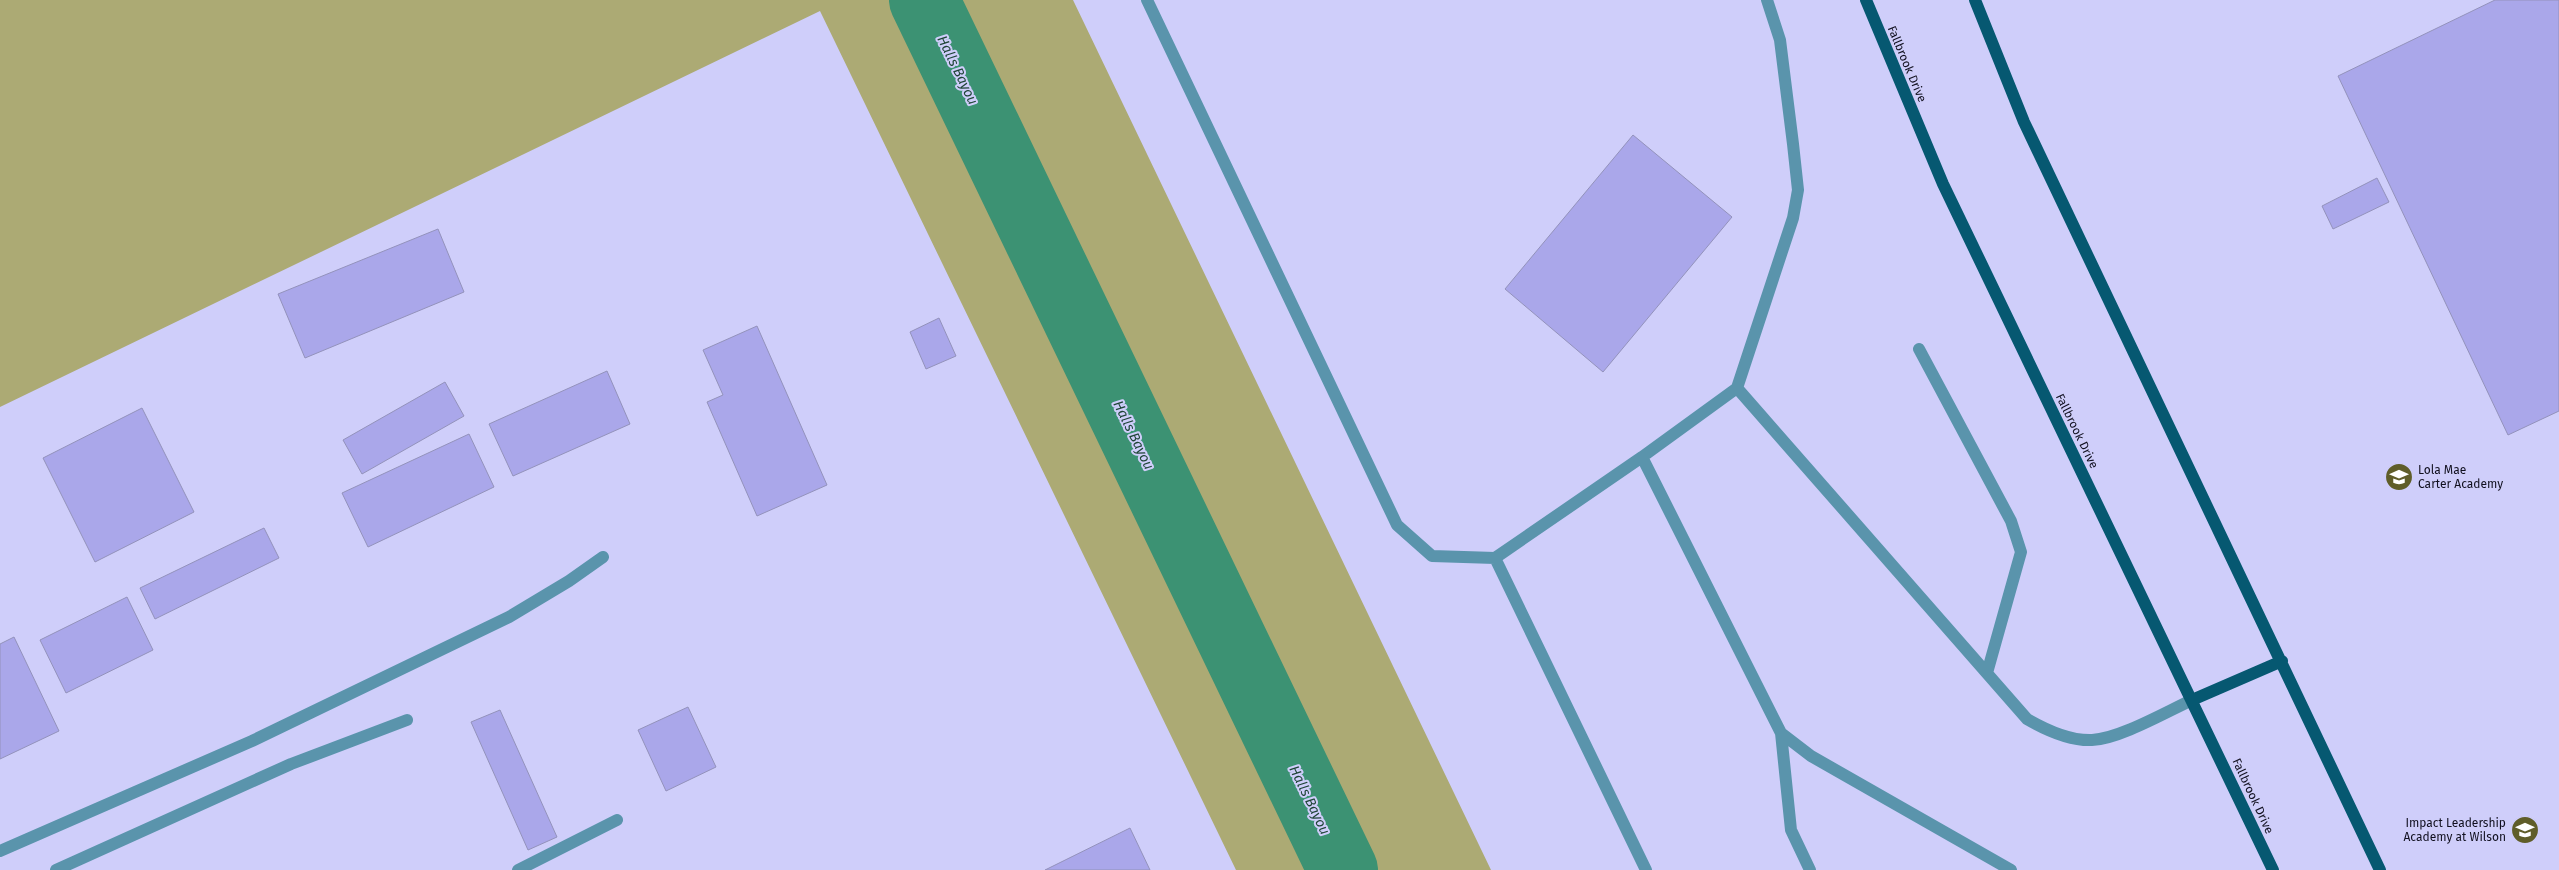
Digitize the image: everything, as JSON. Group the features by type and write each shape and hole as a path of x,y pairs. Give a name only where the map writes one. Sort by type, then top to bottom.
{"main road":[{"name":"Fallbrook Drive","path":"1866,0 1943,184 2273,870"},
{"path":"1975,0 2024,122 2282,660 2380,870"},
{"path":"2192,700 2282,660"}],"lane":[{"path":"1147,0 1396,525 1432,556 1495,558 1642,457 1737,388 1792,218 1798,190 1780,40 1766,0"},
{"path":"1919,349 2011,521 2021,552 1987,673"},
{"path":"1737,388 2027,719 2063,736 2092,740 2114,735 2192,700"},
{"path":"1642,457 1781,733 1790,830 1810,870"},
{"path":"0,851 252,740 510,617 569,581 603,557"},
{"path":"1495,558 1646,870"},
{"path":"56,870 291,764 407,720"},
{"path":"1781,733 1811,756 2011,870"},
{"path":"518,870 617,820"}],"shaded area":[{"path":"0,0 1073,0 1491,870 1236,870 820,11 0,407"}],"building":[{"path":"2495,0 2559,0 2559,411 2508,435 2338,76"},
{"path":"1633,135 1732,217 1603,372 1505,289"},
{"path":"2377,178 2389,202 2333,229 2322,206"},
{"path":"438,229 464,292 305,358 278,294"},
{"path":"939,318 956,356 926,369 910,332"},
{"path":"757,326 827,485 757,516 707,402 723,395 703,350"},
{"path":"607,371 630,424 513,476 489,424"},
{"path":"445,382 464,416 362,474 343,440"},
{"path":"142,408 194,512 95,562 43,458"},
{"path":"469,434 494,487 368,547 342,493"},
{"path":"264,528 279,558 155,619 140,588"},
{"path":"127,597 153,650 66,693 40,640"},
{"path":"14,637 59,731 0,759 0,644"},
{"path":"688,707 716,767 666,791 638,730"},
{"path":"500,710 557,837 528,850 471,722"},
{"path":"1130,828 1150,870 1045,870"}],"waterway":[{"name":"Halls Bayou","path":"924,0 1343,870"}],"place":[{"name":"Lola Mae Carter Academy","path":"2399,477"},
{"name":"Impact Leadership Academy at Wilson","path":"2525,830"}]}
